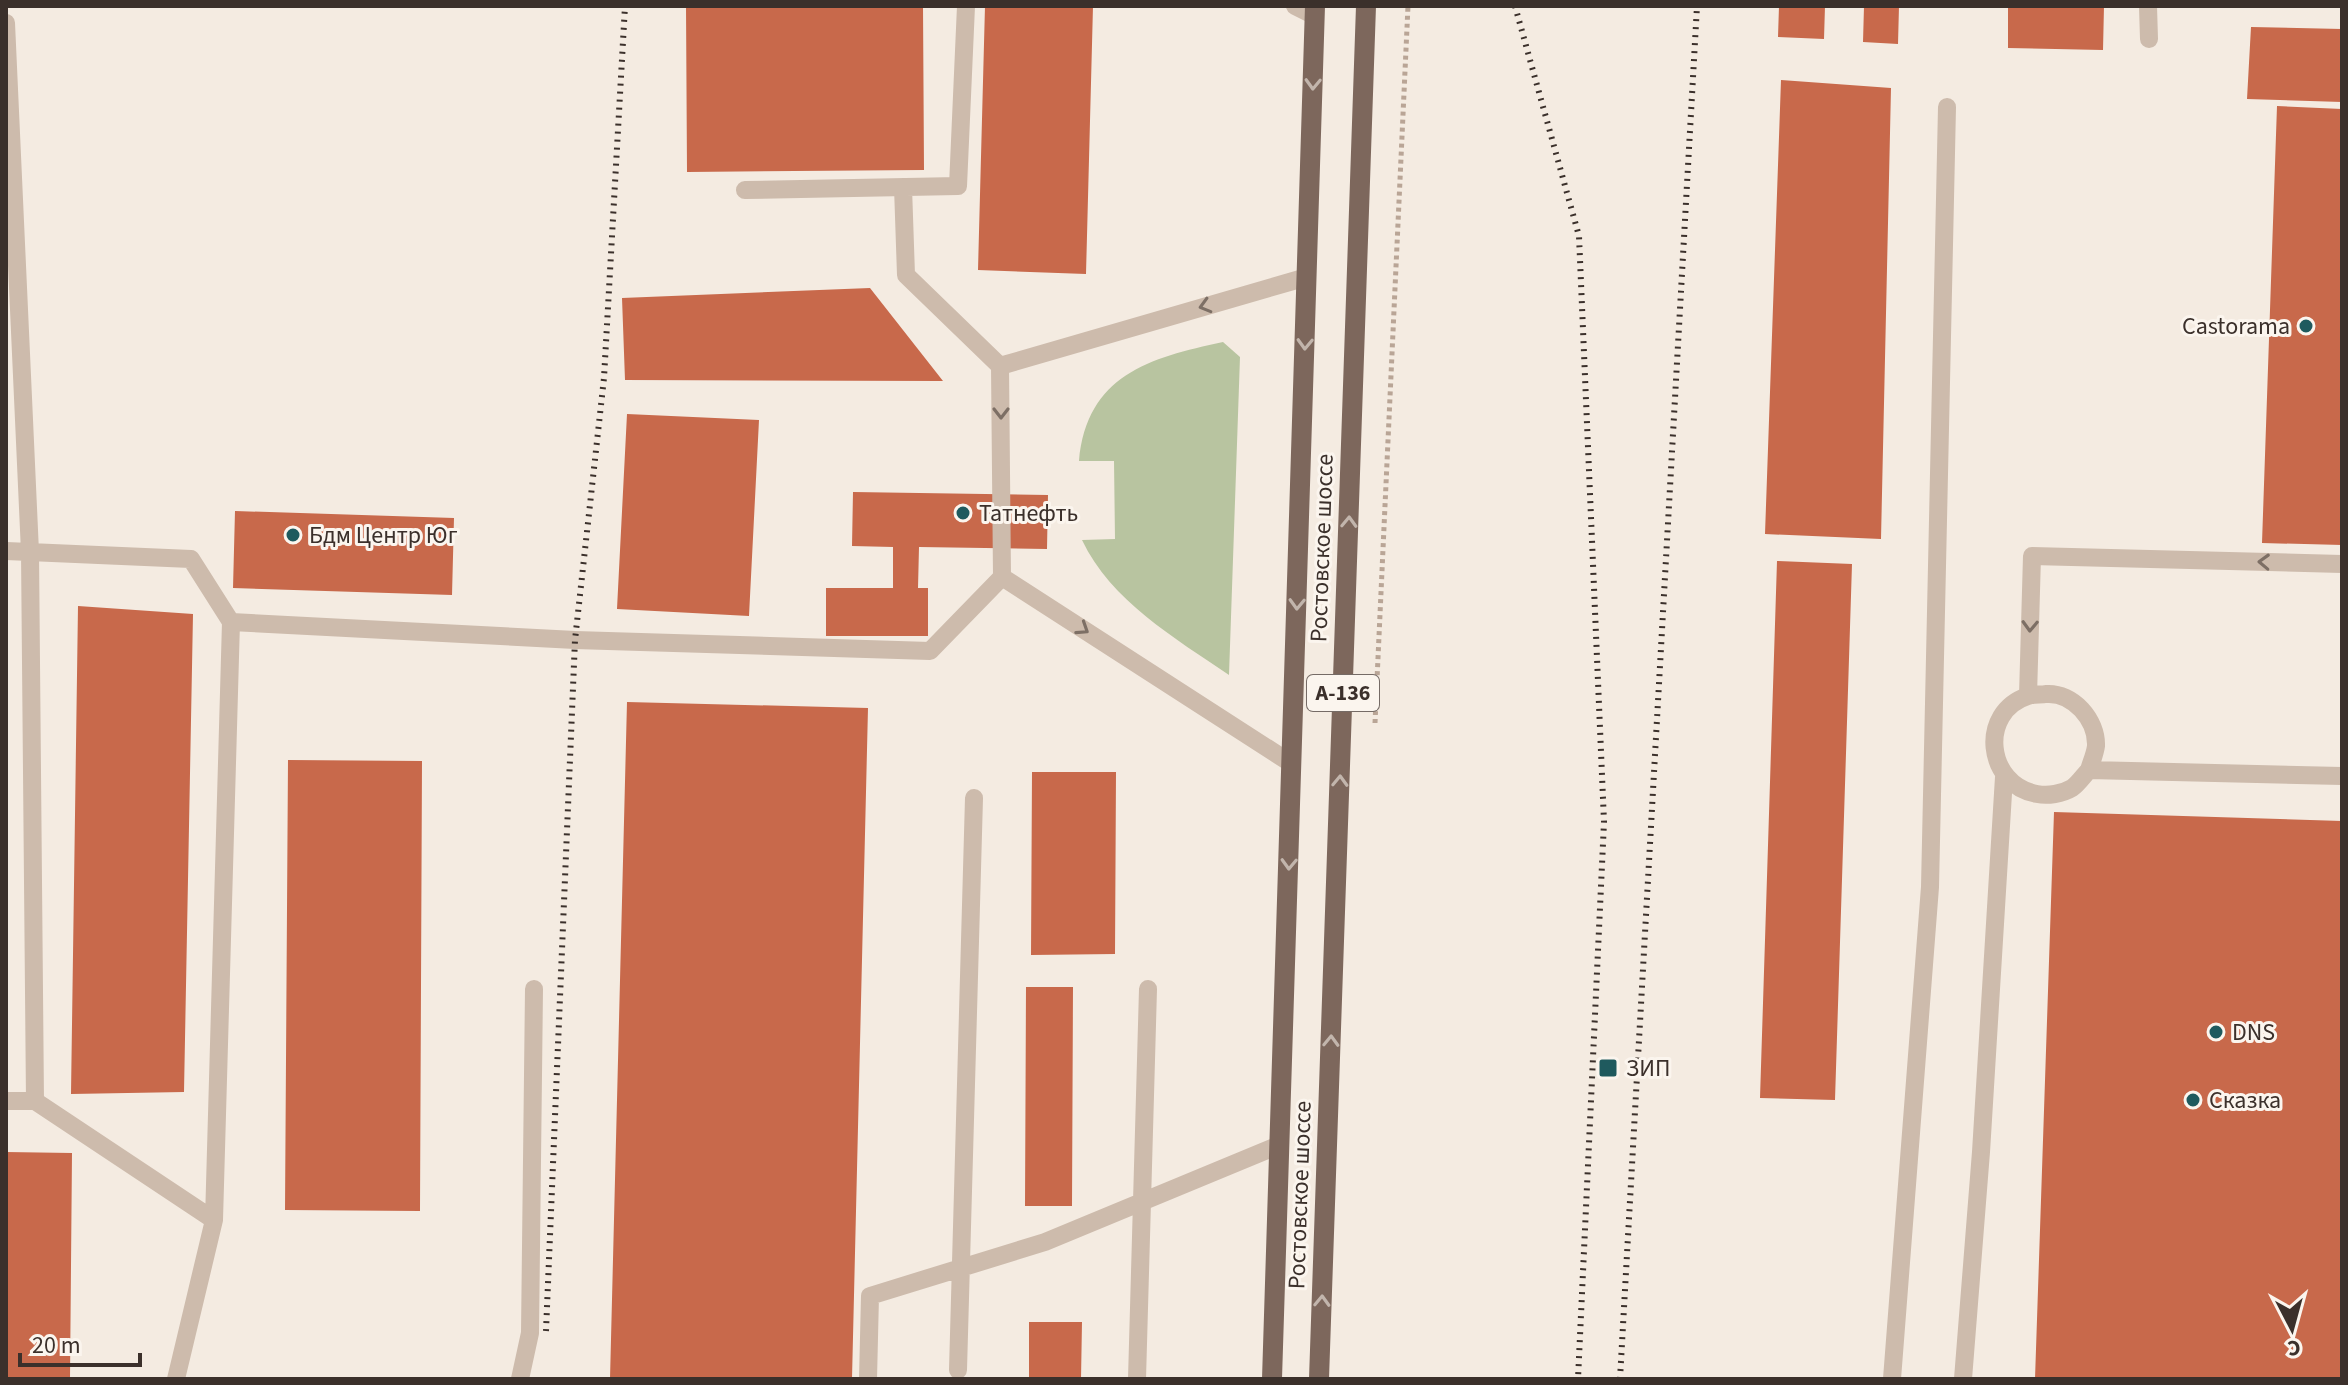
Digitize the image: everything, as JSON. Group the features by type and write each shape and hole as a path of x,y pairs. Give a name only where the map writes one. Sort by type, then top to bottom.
{"main road":[{"name":"Ростовское шоссе","path":"1319,1379 1366,6"},
{"name":"Ростовское шоссе","path":"1272,1379 1315,11"}],"lane":[{"path":"745,190 958,186 966,6"},
{"path":"1295,6 1315,11"},
{"path":"2148,6 2149,39"},
{"path":"6,23 30,552 35,1101"},
{"path":"1892,1379 1930,887 1947,107"},
{"path":"231,622 575,640 930,651 1002,577 1000,366 906,275 903,187"},
{"path":"1000,366 1307,277"},
{"path":"6,551 191,559 231,622 214,1220 176,1379"},
{"path":"2028,696 2032,556 2342,564"},
{"path":"1002,577 1292,764"},
{"path":"1963,1379 1981,1152 2004,777 1994,755 1995,731 2007,709 2028,696 2052,694 2075,703 2091,722 2096,746 2089,770 2072,788 2048,796 2024,791 2004,777"},
{"path":"2089,770 2342,776"},
{"path":"958,1370 974,798"},
{"path":"520,1379 530,1333 534,989"},
{"path":"1137,1379 1148,989"},
{"path":"6,1101 35,1101 214,1220"},
{"path":"868,1379 870,1296 1045,1242 1279,1145"}],"path":[{"path":"1375,728 1408,6"}],"green space":[{"path":"1223,342 1240,357 1229,675 1146,616 1127,600 1094,562 1082,540 1115,539 1114,461 1079,461 1084,432 1094,408 1126,375 1170,355"}],"building":[{"path":"686,6 923,6 924,170 687,172"},
{"path":"985,6 1093,6 1086,274 978,270"},
{"path":"1779,6 1825,6 1824,39 1778,37"},
{"path":"1864,6 1899,6 1898,44 1863,42"},
{"path":"2008,6 2104,6 2103,50 2008,48"},
{"path":"2251,27 2342,29 2342,102 2247,99"},
{"path":"1781,80 1891,88 1881,539 1765,534"},
{"name":"Castorama","path":"2277,106 2342,109 2342,545 2262,543"},
{"path":"870,288 943,381 625,380 622,298"},
{"path":"627,414 759,420 749,616 617,609"},
{"path":"853,492 1048,495 1047,549 919,547 918,588 928,588 928,636 826,636 826,588 893,588 893,547 852,546"},
{"path":"235,511 454,518 452,595 233,588"},
{"path":"1777,561 1852,564 1835,1100 1760,1098"},
{"path":"78,606 193,614 184,1092 71,1094"},
{"path":"627,702 868,708 852,1379 610,1379"},
{"path":"288,760 422,761 420,1211 285,1210"},
{"path":"1032,772 1116,772 1115,954 1031,955"},
{"name":"Сказка","path":"2054,812 2342,821 2342,1379 2035,1379"},
{"path":"1026,987 1073,987 1072,1206 1025,1206"},
{"path":"6,1152 72,1153 70,1379 6,1379"},
{"path":"1029,1322 1082,1322 1081,1379 1029,1379"}],"railway":[{"path":"546,1331 575,640 604,378 625,6"},
{"path":"1515,6 1579,236 1604,822 1578,1379"},
{"path":"1620,1379 1697,6"}],"place":[{"name":"Castorama","path":"2306,326"},
{"name":"Татнефть","path":"963,513"},
{"name":"Бдм Центр Юг","path":"293,535"},
{"name":"DNS","path":"2216,1032"},
{"name":"ЗИП","path":"1608,1068"},
{"name":"Сказка","path":"2193,1100"}]}
